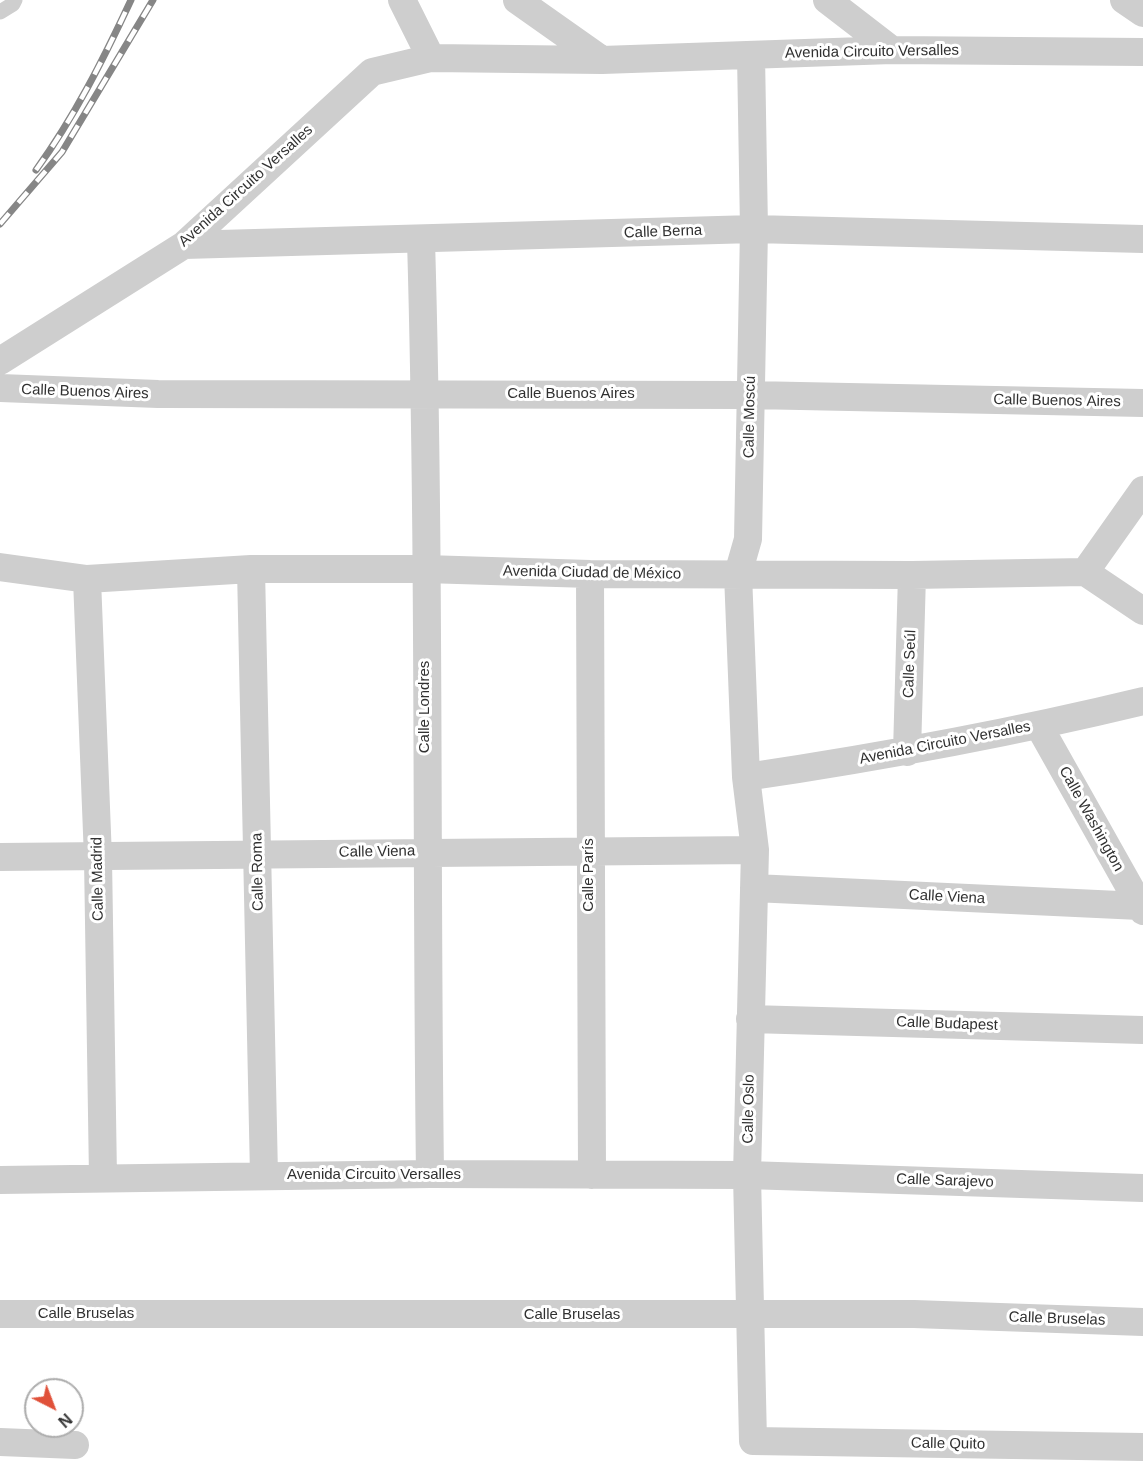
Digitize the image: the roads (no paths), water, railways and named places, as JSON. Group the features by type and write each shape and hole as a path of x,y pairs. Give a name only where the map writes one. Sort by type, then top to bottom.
{"street":[{"path":"402,0 431,58"},
{"path":"517,0 602,60"},
{"path":"827,0 892,50"},
{"path":"1125,0 1143,13"},
{"name":"Avenida Circuito Versalles","path":"0,361 184,245 372,72 431,58 602,60 892,50 1143,52"},
{"name":"Calle Moscú","path":"746,777 738,574 747,539 751,395 754,229 751,55"},
{"name":"Calle Berna","path":"184,245 754,229 1143,239"},
{"name":"Calle Londres","path":"421,240 426,393 426,851 430,1174"},
{"name":"Calle Buenos Aires","path":"0,388 158,394 751,395 1143,403"},
{"path":"1143,490 1085,572 1143,611"},
{"name":"Avenida Ciudad de México","path":"0,567 87,579 251,569 425,569 590,574 912,575 1085,572"},
{"name":"Calle Roma","path":"251,569 264,1175"},
{"name":"Calle París","path":"590,574 589,850 592,1175"},
{"name":"Calle Seúl","path":"907,752 912,575"},
{"name":"Calle Madrid","path":"87,579 98,858 103,1178"},
{"name":"Avenida Circuito Versalles","path":"746,777 907,752 1039,726 1143,701"},
{"name":"Calle Washington","path":"1039,726 1142,909"},
{"name":"Calle Oslo","path":"746,777 755,850 747,1175 752,1315 753,1441"},
{"name":"Calle Viena","path":"0,857 98,858 426,851 755,850"},
{"name":"Calle Viena","path":"754,888 1142,909"},
{"name":"Calle Budapest","path":"750,1018 1143,1030"},
{"name":"Avenida Circuito Versalles","path":"0,1180 264,1175 747,1175"},
{"name":"Calle Sarajevo","path":"747,1175 1143,1188"},
{"name":"Calle Bruselas","path":"0,1314 914,1314 1143,1322"},
{"name":"Calle Quito","path":"753,1441 1143,1447"},
{"path":"0,1442 75,1445"}],"lane":[{"path":"0,12 13,4 15,0"}],"railway":[{"path":"36,170 88,87 131,0"},
{"path":"0,224 62,152 153,0"}]}
